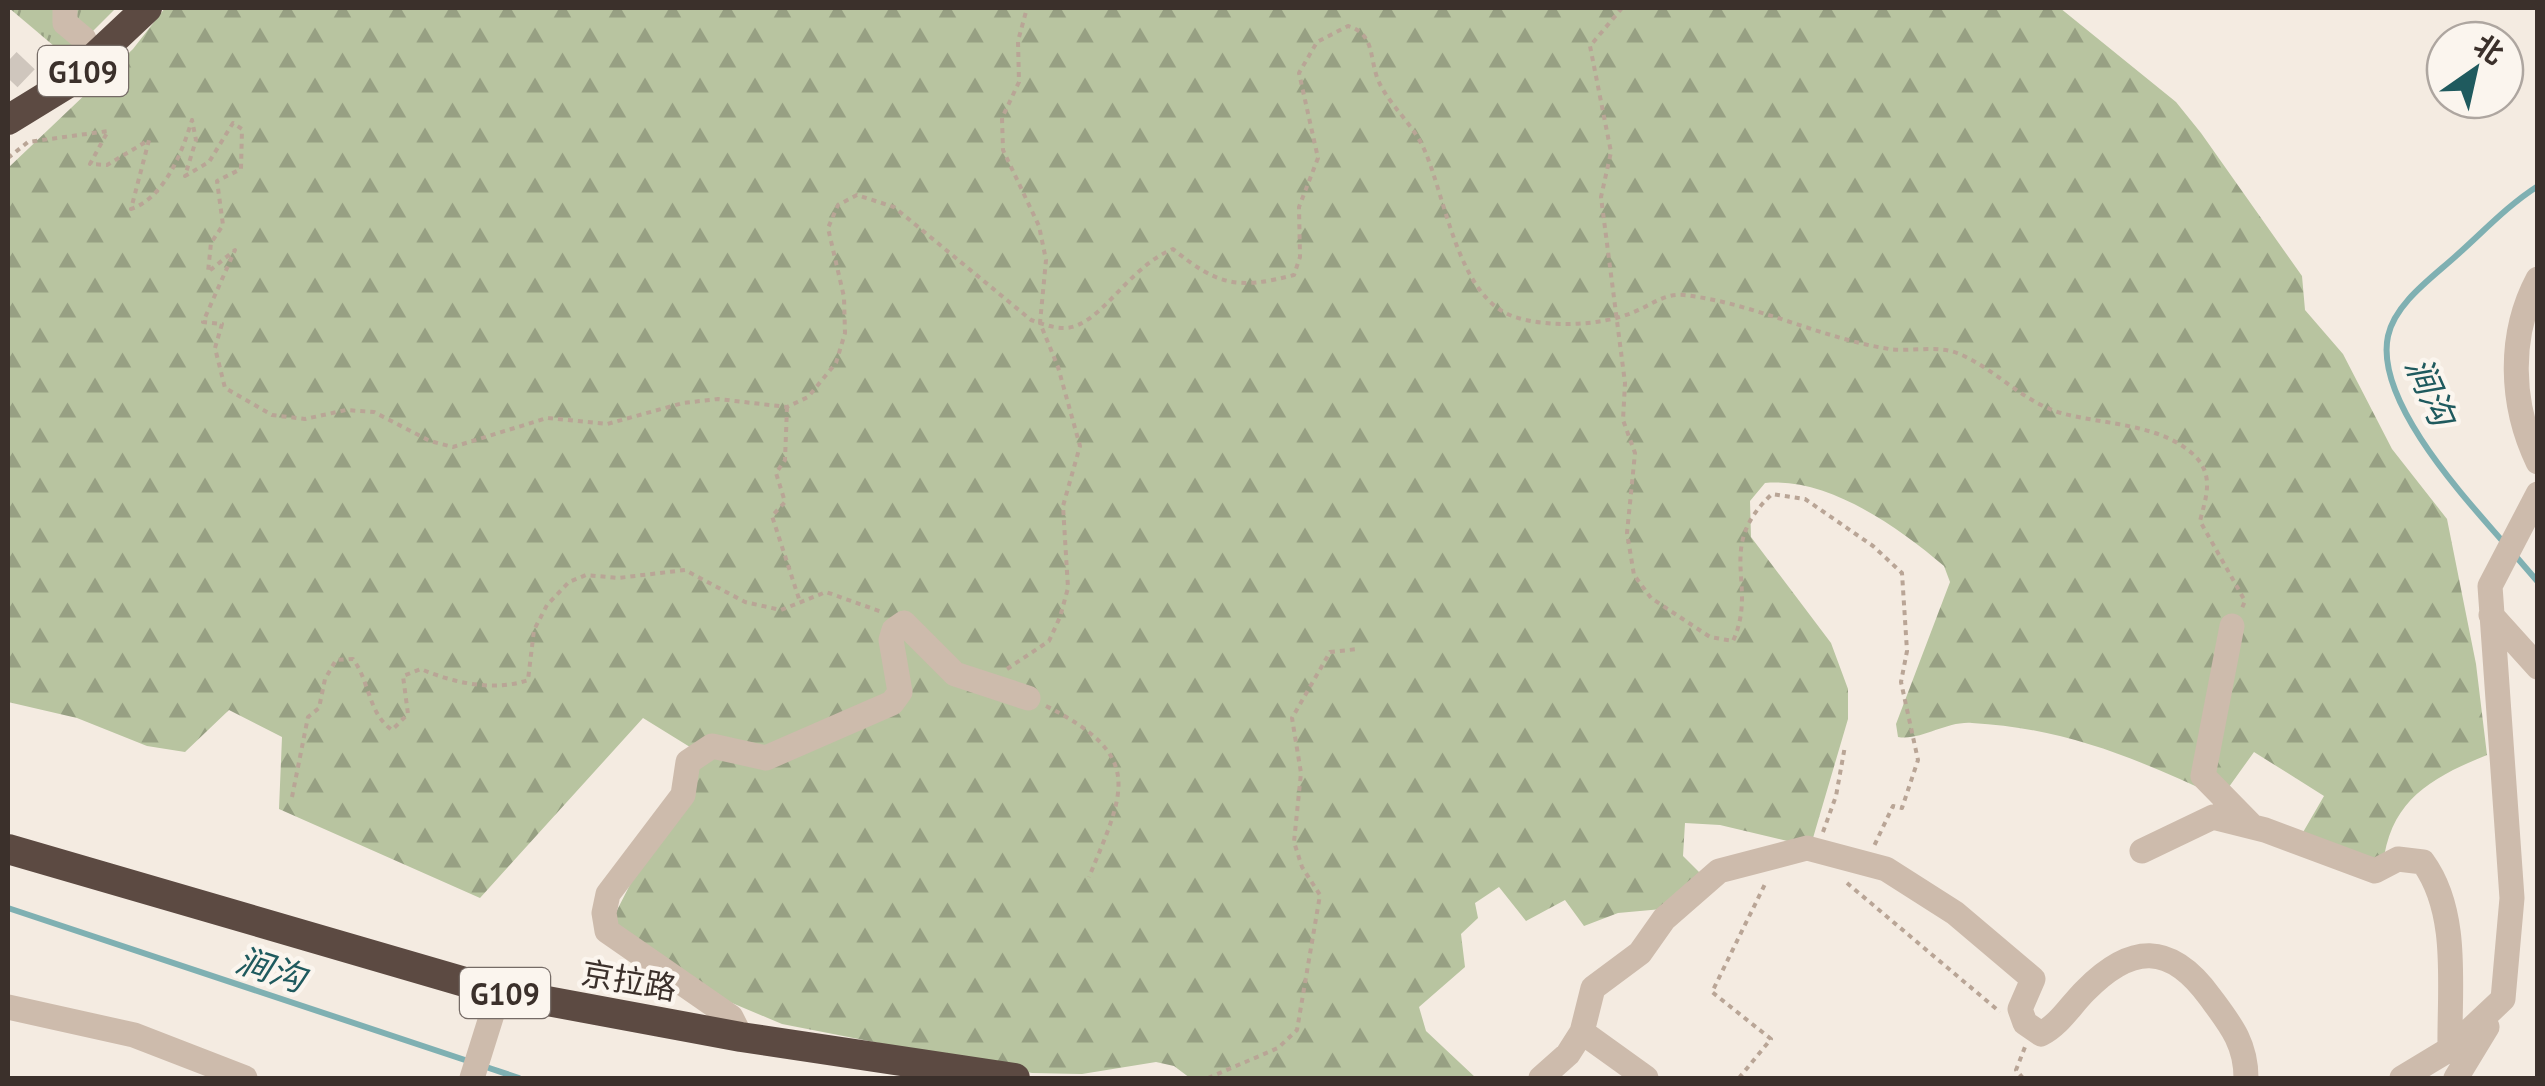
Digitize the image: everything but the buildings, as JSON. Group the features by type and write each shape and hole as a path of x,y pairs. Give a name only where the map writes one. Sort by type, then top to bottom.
{"highway":[{"name":"G109","path":"8,120 80,73 146,8"},
{"name":"京拉路","path":"8,849 499,992 741,1037 1015,1078"}],"street":[{"path":"65,8 65,22 84,39"},
{"path":"2538,278 2518,331 2516,366 2527,439 2538,462"},
{"path":"2456,1078 2504,999 2512,898 2490,586 2533,504"},
{"path":"2492,615 2538,667"},
{"path":"741,1037 730,1017 606,931 608,894 684,796 688,762 712,746 766,758 892,703 900,692 891,640 894,630 904,624 955,674 1028,698"},
{"path":"2232,626 2203,776 2253,827"},
{"path":"2142,850 2213,817 2253,827 2375,871 2398,859 2423,862 2440,884 2448,924 2450,1049"},
{"path":"1541,1078 1568,1054 1582,1032 1593,988 1640,953 1664,919 1719,871 1806,848 1886,869 1955,913 2032,979 2020,1009 2030,1026 2041,1034 2054,1027 2108,969 2138,953 2168,958 2194,976 2242,1040 2246,1078"},
{"path":"472,1078 499,992"},
{"path":"2402,1078 2450,1049 2504,999"},
{"path":"8,1007 134,1035 245,1078"},
{"path":"1582,1032 1646,1078"}],"path":[{"path":"989,687 1017,659 1048,641 1068,588 1063,506 1080,446 1058,367 1040,323 1046,260 1039,226 1003,150 1002,118 1019,82 1018,42 1028,8"},
{"path":"1622,8 1605,34 1590,46 1611,152 1601,197 1625,383 1623,420 1635,453 1627,533 1634,575 1651,598 1710,637 1733,641 1745,616 1737,550 1758,508 1772,494 1805,499 1872,546 1902,574 1906,651 1901,682 1918,760 1902,808 1893,806 1865,864"},
{"path":"8,158 28,142 108,132 90,164 108,165 149,140 130,209 149,203 178,159 192,120 196,140 184,176 209,162 233,123 242,129 242,169 217,182 223,225 211,242 208,272 235,250 203,322 222,324 215,348 224,388 272,415 304,419 346,410 374,412 430,441 453,447 546,418 607,424 683,403 718,399 788,408 808,397 836,362 845,333 844,297 828,228 838,205 858,195 894,208 1051,328 1078,325 1154,256 1173,249 1207,278 1266,283 1294,276 1300,257 1299,208 1318,158 1299,72 1317,42 1348,26 1362,30 1368,39 1380,85 1424,148 1473,282 1489,303 1513,317 1545,323 1617,316 1680,294 1788,318 1888,349 1951,350 1980,363 2036,404 2174,440 2206,472 2208,488 2200,521 2245,602 2232,626"},
{"path":"788,408 785,460 776,474 784,502 772,516 800,602"},
{"path":"292,797 308,717 319,708 325,679 336,660 353,659 364,675 377,720 392,730 408,714 403,676 421,669 447,680 490,685 510,686 528,680 534,630 547,605 569,582 586,575 618,578 684,570 746,602 780,610 826,592 867,604 904,624"},
{"path":"1208,1078 1278,1048 1297,1030 1320,895 1302,868 1294,842 1301,773 1292,718 1330,652 1358,649"},
{"path":"1028,698 1070,718 1099,740 1118,769 1120,801 1089,878"},
{"path":"1816,851 1836,796 1845,746"},
{"path":"1739,1078 1770,1039 1712,992 1772,869"},
{"path":"1844,881 1860,890 2014,1024 2030,1026 2016,1070 2023,1078"}],"green space":[{"path":"9,8 116,8 67,57"},
{"path":"165,8 2060,8 2176,102 2201,133 2302,276 2305,310 2343,354 2392,449 2447,519 2476,664 2487,755 2448,773 2416,795 2394,824 2383,865 2302,834 2324,796 2254,752 2221,798 2130,758 2038,731 1962,723 1898,737 1896,724 1950,582 1944,566 1884,521 1837,496 1789,483 1765,483 1750,501 1751,537 1831,643 1848,689 1848,719 1813,838 1800,844 1720,825 1685,823 1683,856 1712,885 1662,909 1618,913 1584,926 1565,900 1526,921 1499,887 1475,903 1478,918 1461,934 1465,967 1419,1007 1426,1031 1476,1078 1190,1078 1174,1066 1156,1062 1082,1074 1032,1073 782,1024 628,959 614,916 698,752 643,718 480,898 279,809 282,737 229,710 185,752 147,746 77,718 8,702 8,168 133,49"}],"waterway":[{"name":"涧沟","path":"2505,544 2447,476 2409,419 2387,362 2388,336 2398,313 2416,291 2538,186"},
{"name":"涧沟","path":"2513,553 2538,582"},
{"name":"涧沟","path":"8,908 471,1062"},
{"name":"涧沟","path":"483,1066 519,1078"}],"tunnel":[{"path":"8,61 47,98"}]}
